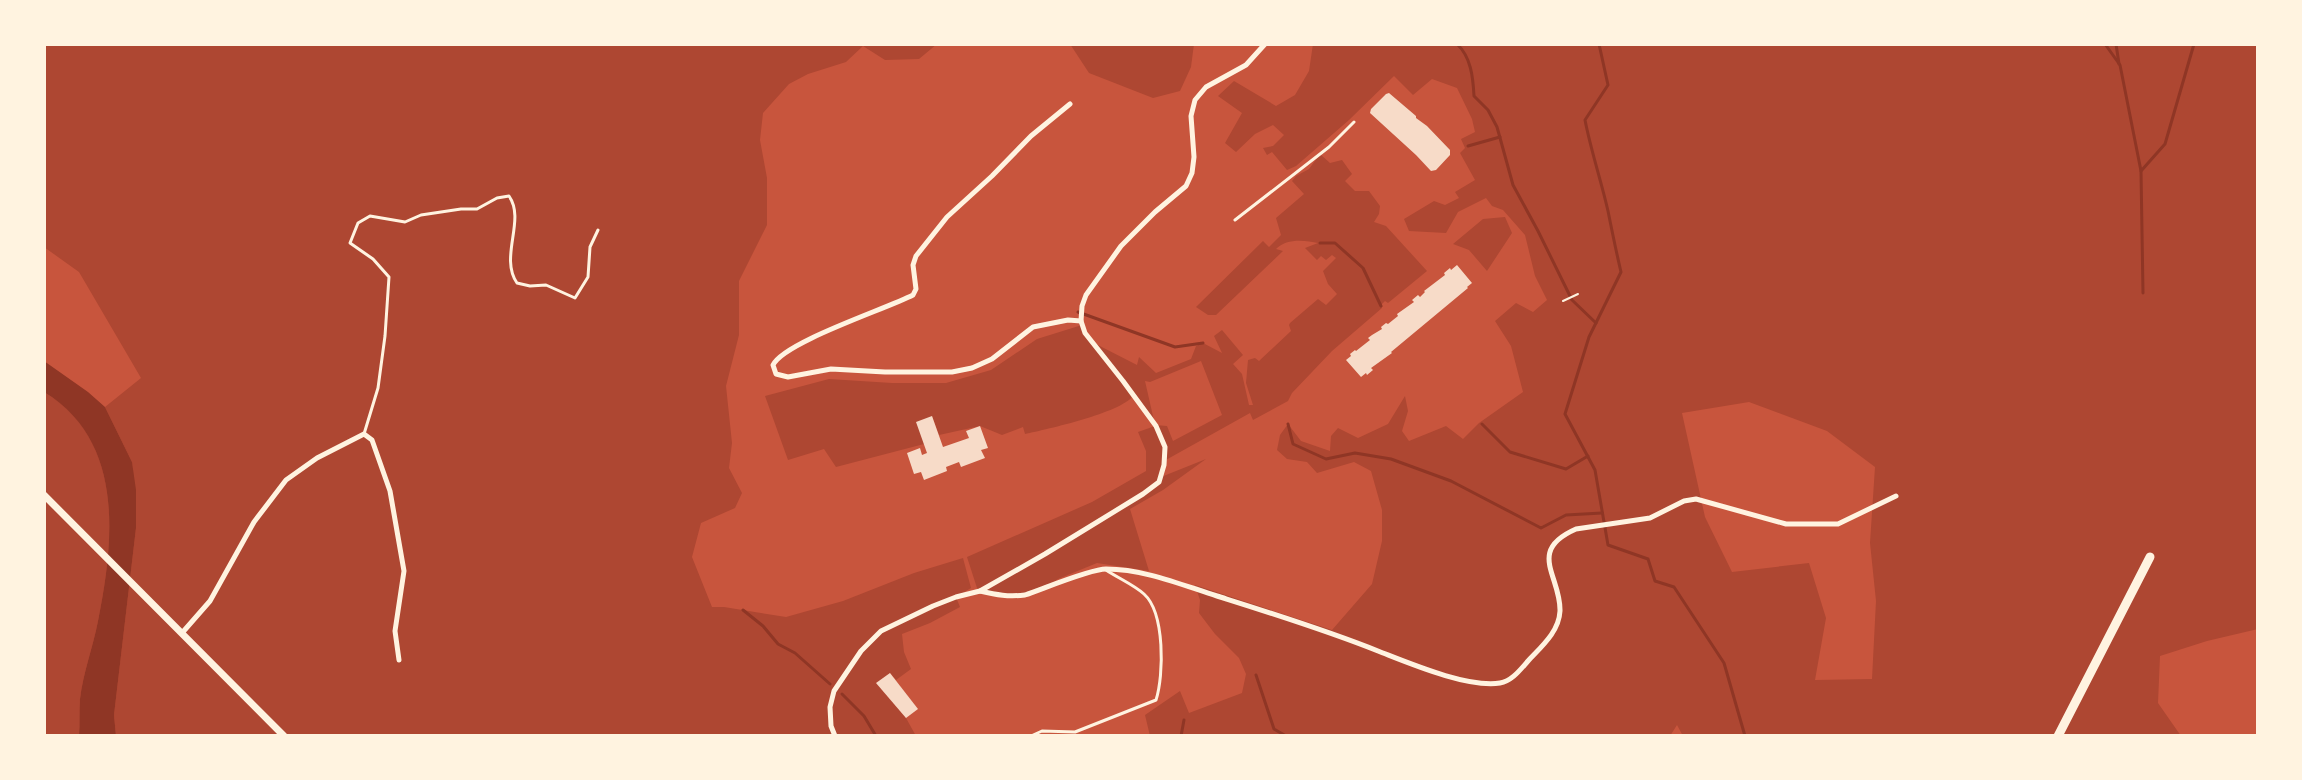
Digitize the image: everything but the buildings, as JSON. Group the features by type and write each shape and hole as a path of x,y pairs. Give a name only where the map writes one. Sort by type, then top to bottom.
{"highway":[{"path":"2058,736 2150,557"}],"main road":[{"path":"44,495 284,736"}],"street":[{"path":"835,736 830,707 834,691 844,673 881,631 933,606 980,591 1159,482 1165,447 1156,426 1085,333 1081,321 1082,306 1086,295 1121,246 1186,186 1194,157 1191,116 1195,100 1206,87 1246,65 1265,44"},
{"path":"1070,104 1031,136 947,217 916,256 913,265 916,289 913,295 810,340 776,359 773,365 776,374 788,377 831,369 952,372 992,359 1033,327 1068,320 1081,321"},
{"path":"182,633 210,601 254,522 286,480 317,458 364,434 372,440 390,491 404,571 395,631 399,660"},
{"path":"980,591 1003,597 1025,595 1103,568 1160,578 1291,620 1413,665 1473,682 1502,683 1515,675 1552,635 1560,612 1548,559 1551,549 1576,529 1650,518 1684,501 1696,499 1786,524 1838,524 1896,496"}],"lane":[{"path":"1235,220 1329,147 1354,122"},
{"path":"364,434 378,388 389,277 373,259 350,243 358,223 370,216 405,222 421,215 477,209 497,198 509,196 514,215 511,275 517,283 546,285 575,298 588,277 590,247 598,230"},
{"path":"1031,736 1042,731 1075,732 1152,703 1158,696 1161,649 1156,610 1145,595 1103,568"}],"path":[{"path":"1563,301 1578,294"}],"shaded area":[{"path":"44,44 937,44 919,59 885,60 863,46 846,62 808,74 789,84 763,113 760,140 767,178 767,225 739,281 739,335 726,386 732,443 729,468 742,493 735,508 701,523 692,557 712,607 786,617 843,601 914,573 963,558 971,588 956,597 960,607 902,634 904,652 911,669 896,680 890,673 877,683 906,718 916,736 116,736 114,715 136,528 132,462 105,407 141,378 79,272 44,247"},
{"path":"1070,44 1194,44 1191,67 1180,91 1153,98 1089,73"},
{"path":"1313,44 2258,44 2258,629 2160,656 2158,703 2181,736 1683,736 1677,725 1670,736 1150,736 1145,715 1180,691 1189,713 1242,693 1246,674 1239,658 1199,613 1200,600 1195,585 1332,630 1372,584 1382,541 1382,510 1371,471 1354,462 1317,473 1307,462 1287,459 1277,450 1280,435 1288,424 1301,441 1330,451 1331,436 1338,428 1358,438 1388,424 1405,396 1408,411 1402,431 1409,441 1446,426 1463,439 1479,423 1523,392 1511,346 1495,321 1516,303 1533,312 1547,300 1535,276 1525,235 1503,210 1492,206 1486,198 1458,212 1446,233 1409,231 1404,219 1434,201 1445,205 1459,198 1455,192 1475,180 1460,153 1465,148 1461,139 1475,132 1457,88 1432,79 1413,95 1394,76 1349,120 1296,166 1287,170 1272,152 1267,155 1263,148 1273,146 1284,135 1273,125 1255,134 1236,152 1225,143 1242,113 1218,96 1234,81 1276,106 1295,95 1309,71","holes":["1749,402 1827,431 1875,467 1870,543 1876,601 1872,679 1815,680 1826,618 1809,563 1732,572 1705,517 1682,413"]},
{"path":"1320,154 1330,163 1342,160 1352,174 1345,181 1355,191 1369,191 1380,206 1374,222 1386,226 1427,271 1388,303 1385,301 1382,308 1332,351 1288,401 1253,420 1250,413 1164,461 1161,477 1206,459 1130,509 1149,571 1097,563 1058,579 1045,588 1014,596 980,591 967,557 1092,502 1146,471 1146,451 1138,432 1155,426 1133,396 1099,414 1025,434 1023,427 1002,435 980,426 939,435 932,416 924,444 836,467 824,449 788,460 765,396 829,379 946,383 991,370 1037,339 1082,325 1092,342 1137,365 1139,357 1156,373 1191,359 1196,346 1203,343 1222,353 1214,336 1222,330 1243,355 1233,364 1242,374 1249,405 1253,405 1246,383 1248,360 1255,358 1259,361 1291,331 1290,323 1318,299 1326,305 1337,294 1328,284 1323,271 1336,258 1332,255 1326,260 1321,256 1317,260 1305,248 1318,243 1290,241 1276,249 1283,251 1216,315 1208,315 1196,307 1263,241 1269,247 1281,235 1276,218 1304,194 1292,181 1309,169","holes":["1201,361 1222,415 1173,441 1167,426 1155,425 1145,381 1150,382"]},
{"path":"1505,217 1512,233 1487,271 1469,250 1453,244 1483,219"},
{"path":"44,361 105,407 132,462 136,528 114,715 116,736 79,736 81,689 98,621 108,558 107,495 101,465 89,437 70,413 44,392"},
{"path":"44,392 70,412 89,437 101,464 107,494 108,558 98,621 81,689 79,736 44,736"}],"waterway":[{"path":"1457,44 1468,61 1474,96 1488,110 1497,127 1513,185 1572,300 1596,323"},
{"path":"1599,44 1608,85 1585,120 1621,272 1589,337 1565,414 1595,470 1608,545 1648,559 1655,581 1674,587 1724,663 1745,736"},
{"path":"2105,44 2120,65 2141,171 2143,293"},
{"path":"2116,44 2119,64"},
{"path":"2141,171 2165,144 2194,44"},
{"path":"1468,146 1500,137"},
{"path":"1320,243 1335,243 1363,268 1381,306"},
{"path":"1078,312 1175,347 1203,343"},
{"path":"1288,424 1293,444 1326,459 1355,453 1391,459 1451,481 1541,528 1566,515 1602,513"},
{"path":"1482,424 1510,452 1566,469 1588,456"},
{"path":"743,610 763,626 778,644 795,653 830,684"},
{"path":"1256,675 1274,729 1286,736"},
{"path":"842,694 864,716 876,736"},
{"path":"1181,736 1184,720"}]}
